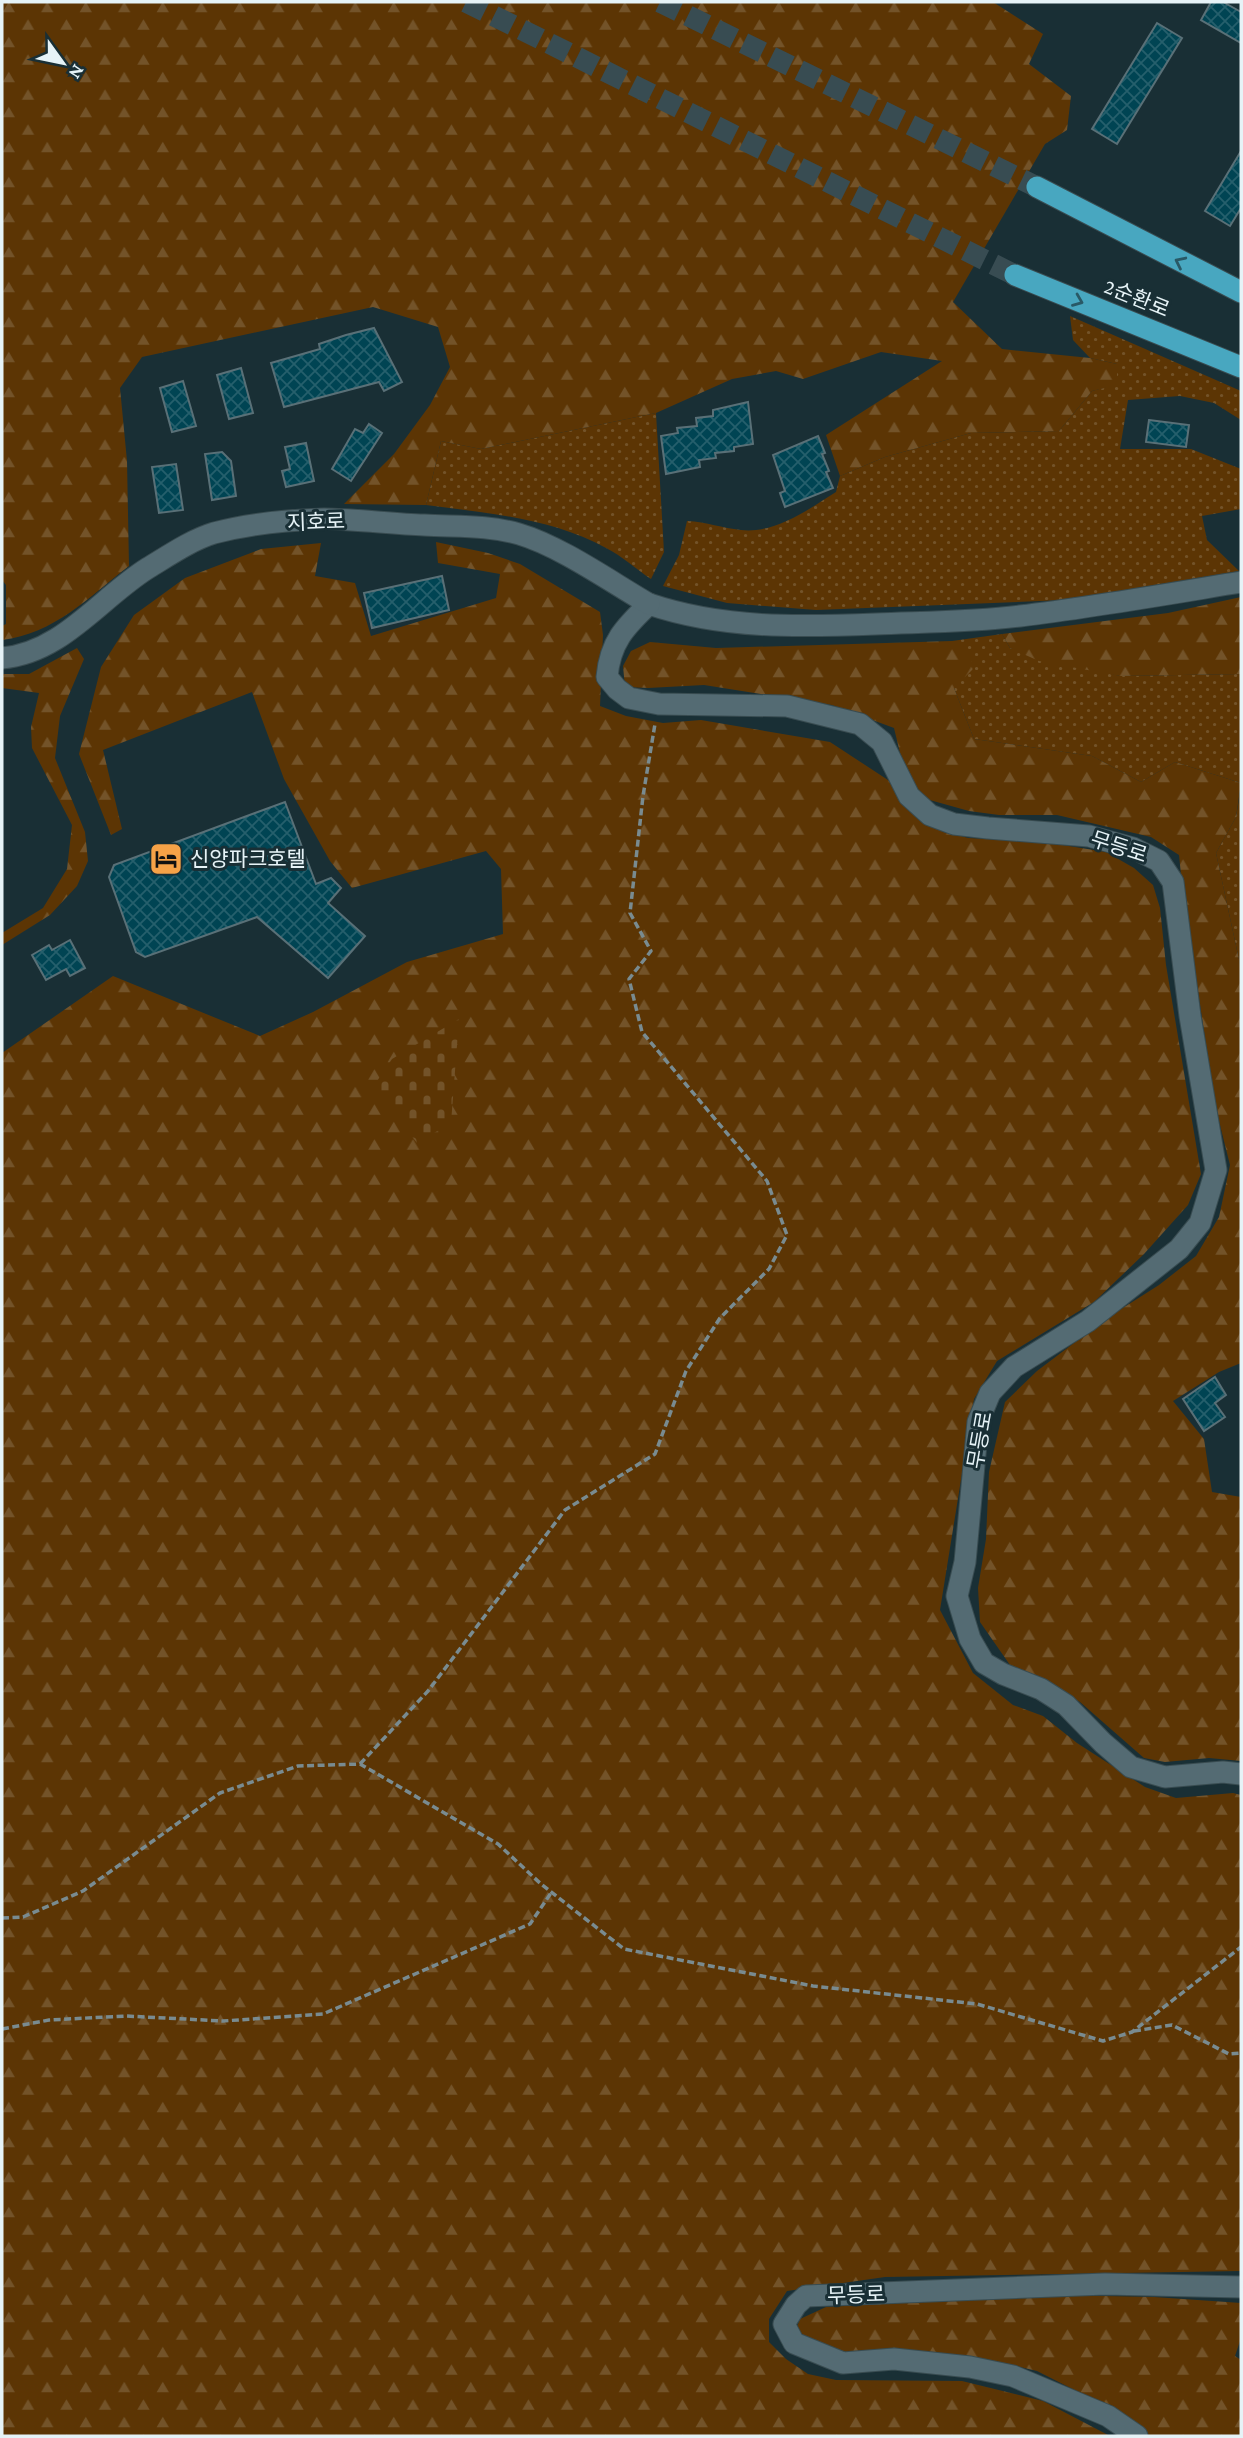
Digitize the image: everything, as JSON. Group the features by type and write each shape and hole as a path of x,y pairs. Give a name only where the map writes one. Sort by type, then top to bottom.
{"highway":[{"path":"1037,187 1241,292"},
{"name":"2순환로","path":"1014,275 1241,368"}],"main road":[{"name":"지호로","path":"2,658 19,656 45,646 68,632 134,578 211,534 255,526 324,519 486,527 518,534 541,542 649,604"},
{"path":"649,604 683,615 735,623 789,627 828,626 1018,617 1241,582"},
{"name":"무등로","path":"649,604 623,629 609,658 607,677 629,698 659,704 787,706 860,724 883,742 909,796 930,816 954,824 1089,836 1133,848 1159,861 1173,882 1190,1016 1216,1170 1200,1223 1179,1249 1088,1321 1014,1367 989,1393 978,1422 965,1562 957,1597 970,1639 984,1663 1003,1674 1041,1689 1066,1705 1131,1767 1165,1777 1223,1772 1241,1774"},
{"name":"무등로","path":"1137,2436 1108,2416 1013,2376 970,2367 894,2359 844,2363 794,2343 784,2324 796,2305 806,2296 1105,2284 1241,2287"}],"path":[{"path":"360,1764 428,1691 565,1510 655,1454 686,1371 720,1318 769,1269 787,1235 767,1181 642,1032 629,979 651,951 630,913 643,796 659,704"},
{"path":"2,1918 23,1917 83,1891 220,1793 298,1766 360,1764 498,1844 552,1892 624,1949 813,1986 977,2004 1103,2041 1132,2032 1172,2025 1229,2054 1241,2053"},
{"path":"2,2029 49,2020 113,2017 223,2021 323,2014 530,1924 552,1892"},
{"path":"1132,2032 1241,1947"}],"green space":[{"path":"2,2 993,2 1043,34 1029,64 1071,96 1067,130 1045,144 953,302 1002,349 1090,358 1117,364 1117,385 1092,391 1059,431 971,433 885,457 840,476 826,435 942,361 881,352 803,379 776,371 732,379 656,413 481,449 441,441 426,505 344,504 394,454 430,405 450,367 438,327 373,307 142,357 120,388 127,461 129,566 54,622 21,636 2,640 2,626 6,624 6,585 2,580"},
{"path":"1070,316 1241,391 1241,420 1214,403 1180,396 1128,400 1120,449 1191,449 1241,469 1241,509 1202,516 1207,540 1239,571 1065,600 816,610 727,603 663,586 679,555 687,521 741,530 766,528 791,519 836,492 840,476 885,457 971,433 1059,431 1092,391 1117,384 1117,364 1090,358 1073,340"},
{"path":"656,413 664,552 651,579 612,551 563,530 518,518 426,505 441,441 481,449"},
{"path":"436,542 488,553 520,564 600,612 603,635 600,706 626,716 663,723 701,720 830,742 888,780 919,817 938,829 968,838 1044,842 1106,852 1134,868 1153,885 1160,908 1166,965 1201,1174 1188,1205 1144,1254 1094,1302 997,1361 974,1399 940,1610 973,1673 1013,1705 1043,1716 1077,1743 1145,1787 1176,1798 1233,1793 1241,1795 1241,2271 885,2277 787,2291 769,2319 769,2342 786,2359 808,2374 836,2380 962,2381 1043,2401 1110,2436 2,2436 2,1053 113,976 260,1036 313,1012 407,962 503,934 501,869 486,851 352,888 330,861 284,779 252,692 103,750 122,829 111,835 79,754 101,667 134,615 185,578 261,549 321,543 315,576 355,583 371,636 496,598 500,574 438,563"},
{"path":"1241,597 1241,674 1120,676 1039,661 1010,648 1002,634 1168,613"},
{"path":"1002,634 1010,648 1120,676 1241,674 1241,783 1175,762 1141,782 1092,756 974,739 954,688 952,641"},
{"path":"952,641 968,652 974,668 954,688 974,739 1092,756 1141,782 1175,762 1241,783 1236,817 1216,853 1241,969 1241,1363 1219,1372 1173,1401 1204,1439 1212,1492 1241,1497 1241,1761 1209,1758 1165,1762 1144,1758 1080,1702 1010,1665 980,1622 978,1588 986,1539 989,1472 1005,1402 1037,1371 1196,1256 1219,1217 1230,1165 1216,1109 1179,855 1151,837 1057,815 999,815 969,811 919,797 901,757 894,728 832,705 704,685 625,687 623,666 631,651 650,642 716,648"},
{"path":"77,648 84,659 60,716 55,758 85,832 88,861 77,886 50,915 2,945 2,933 43,908 67,869 72,825 32,748 31,727 39,693 2,688 2,674 29,674"},
{"path":"1241,788 1241,969 1216,853 1236,817"},
{"path":"459,1019 451,1123 417,1143 373,1087 392,1059"},
{"path":"1053,2295 1154,2297 1241,2303 1241,2338 1235,2356 1241,2360 1241,2436 1150,2436 1112,2409 1037,2371 990,2360 902,2352 846,2356 815,2345 796,2329 800,2319 826,2307"}],"building":[{"path":"1211,2 1223,2 1241,12 1241,43 1201,20"},
{"path":"1157,23 1182,38 1117,144 1092,129"},
{"path":"1241,151 1241,208 1230,226 1205,211"},
{"path":"374,328 402,382 384,391 379,382 284,407 271,363 320,349 319,344"},
{"path":"241,368 253,413 229,419 217,375"},
{"path":"183,381 196,426 172,432 160,388"},
{"path":"748,402 753,444 734,447 734,451 715,453 716,458 699,460 700,467 666,474 661,436 678,433 677,428 697,426 696,418 713,416 713,410"},
{"path":"1149,420 1189,425 1186,447 1146,442"},
{"path":"369,424 382,433 351,481 332,469 355,429 363,433"},
{"path":"818,436 829,471 826,472 833,488 785,507 780,493 785,491 773,455"},
{"path":"306,443 314,481 286,487 282,471 290,469 285,447"},
{"path":"222,452 231,461 236,496 212,500 205,454"},
{"path":"176,464 183,510 159,513 152,467"},
{"path":"442,576 449,610 372,628 364,593"},
{"path":"285,802 316,884 331,878 341,888 328,903 365,936 328,978 257,917 145,957 136,952 109,877 114,865"},
{"path":"70,940 85,968 70,976 66,969 46,980 32,955 49,945 52,950"},
{"path":"1215,1377 1226,1395 1215,1403 1225,1417 1204,1431 1183,1399"}],"tunnel":[{"path":"466,2 1015,275"},
{"path":"660,2 1037,187"}],"place":[{"name":"신양파크호텔","path":"166,859"}]}
